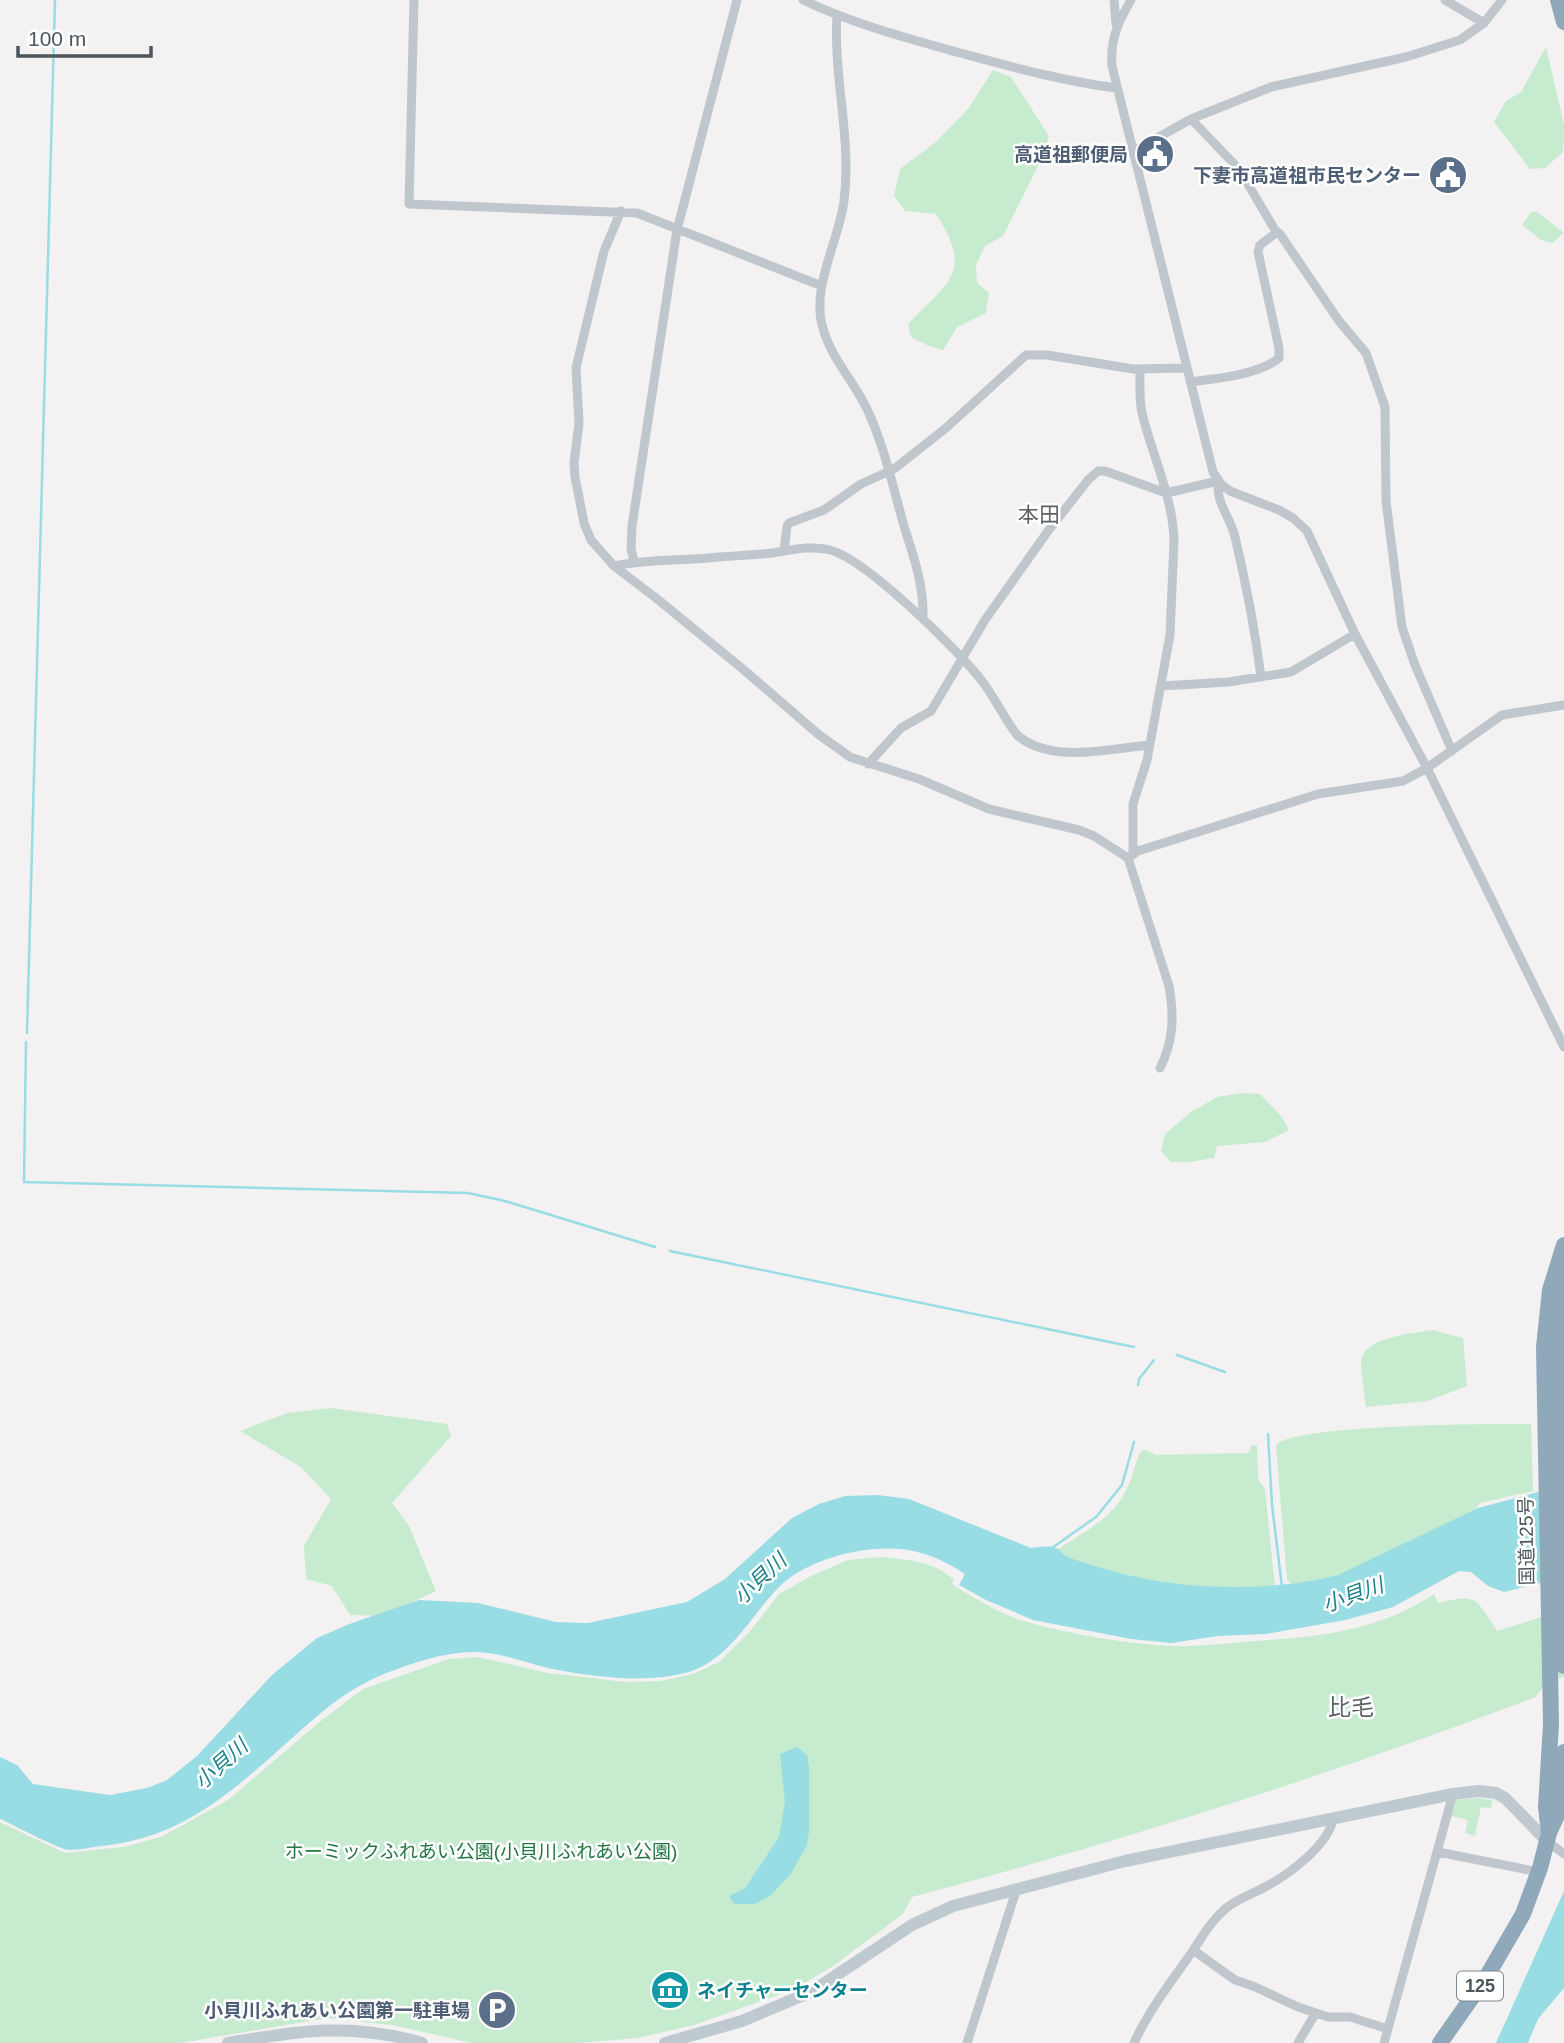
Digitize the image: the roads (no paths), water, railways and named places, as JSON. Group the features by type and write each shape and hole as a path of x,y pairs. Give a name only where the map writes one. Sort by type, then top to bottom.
{"highway":[{"path":"1558,0 1564,22"},
{"name":"国道125号","path":"1563,1247 1550,1290 1546,1320 1564,1667"},
{"name":"国道125号","path":"1548,1837 1546,1807 1551,1724 1551,1400"},
{"name":"国道125号","path":"1440,2043 1502,1951 1523,1914 1560,1809 1564,1752"}],"street":[{"path":"414,0 409,204 637,213 822,286"},
{"path":"634,561 631,549 632,526 677,230 737,0"},
{"path":"803,0 893,34 1065,81 1116,88"},
{"path":"1114,0 1116,24 1111,56 1116,88 1207,454 1218,481 1220,505 1231,526 1243,569 1261,677"},
{"path":"1116,24 1131,0"},
{"path":"1445,0 1484,23"},
{"path":"1132,152 1191,120 1271,87 1461,40 1484,23 1503,0"},
{"path":"837,15 836,58 847,169 842,216 822,286 819,313 831,352 867,410 888,471 919,571 923,619"},
{"path":"1191,120 1239,169 1277,232 1339,321 1366,353 1385,407 1386,501 1402,627 1415,665 1452,751"},
{"path":"621,211 604,251 575,375 579,411 574,463 584,523 591,540 614,566 841,752 868,764 919,779 989,809 1079,830 1130,856 1318,794 1397,783 1427,768 1502,715 1564,705"},
{"path":"1189,382 1253,370 1279,358 1258,252 1260,245 1277,232"},
{"path":"784,551 789,523 824,510 861,484 888,471 938,435 1026,355 1047,355 1140,369 1186,368"},
{"path":"1140,369 1142,412 1174,528 1170,635 1149,744 1133,804 1130,856 1173,1004 1172,1033 1160,1068"},
{"path":"868,764 901,728 931,711 985,620 1043,538 1094,474 1105,471 1166,493 1218,481"},
{"path":"1218,481 1230,491 1285,513 1305,528 1355,634 1427,768 1564,1047"},
{"path":"614,566 634,561 694,560 807,547 827,549 841,554 863,568 923,619 984,684 1017,735 1032,745 1075,751 1149,744"},
{"path":"1161,686 1229,682 1298,670 1355,634"},
{"path":"665,2043 776,2009 833,1979 895,1936 953,1906 1114,1864 1453,1794 1479,1791 1496,1793 1512,1803 1528,1824 1548,1837 1564,1854"},
{"path":"1384,2043 1453,1794"},
{"path":"1134,2043 1151,2008 1213,1920 1226,1908 1245,1895 1267,1886 1315,1850 1332,1828 1333,1818"},
{"path":"1438,1852 1539,1872"},
{"path":"967,2043 1017,1888"},
{"path":"1193,1950 1235,1980 1315,2014 1336,2018 1350,2017 1388,2029"},
{"path":"1298,2043 1315,2014"},
{"path":"228,2043 331,2029 389,2034 422,2043"}],"water":[{"name":"小貝川","path":"1564,1485 1564,1577 1504,1592 1488,1586 1471,1572 1459,1571 1393,1607 1345,1620 1266,1634 1218,1636 1171,1643 1131,1639 1033,1620 959,1585 965,1574 938,1559 904,1549 866,1550 826,1559 791,1577 768,1599 728,1648 703,1666 689,1672 655,1678 619,1678 548,1668 483,1652 440,1656 384,1674 350,1692 319,1714 255,1771 210,1806 160,1832 133,1841 69,1850 0,1819 0,1757 17,1765 33,1784 110,1795 147,1788 167,1780 197,1756 272,1675 317,1638 352,1623 419,1600 478,1603 556,1622 588,1623 687,1602 725,1579 792,1518 819,1504 845,1496 878,1495 909,1499 1031,1548 1055,1548 1068,1557 1142,1578 1198,1586 1256,1587 1312,1581 1338,1575 1478,1508"},
{"path":"797,1747 807,1755 809,1766 807,1845 791,1874 770,1896 755,1904 734,1904 729,1896 745,1888 779,1837 785,1802 780,1754"},
{"path":"1564,1891 1564,1988 1538,2019 1528,2043 1496,2043"}],"waterway":[{"path":"27,1033 55,0"},
{"path":"26,1042 24,1182 468,1193 505,1201 655,1247"},
{"path":"670,1251 1134,1347"},
{"path":"1177,1355 1225,1372"},
{"path":"1138,1385 1139,1379 1154,1360"},
{"path":"1268,1434 1272,1505 1282,1587"},
{"path":"1049,1550 1096,1517 1122,1485 1134,1442"}],"place":[{"name":"高道祖郵便局","path":"1155,154"},
{"name":"下妻市高道祖市民センター","path":"1448,175"},
{"name":"ネイチャーセンター","path":"670,1990"},
{"name":"小貝川ふれあい公園第一駐車場","path":"497,2010"}],"district":[{"name":"本田","path":"1039,515"},
{"name":"比毛","path":"1351,1707"}],"park label":[{"name":"ホーミックふれあい公園(小貝川ふれあい公園)","path":"481,1851"}]}
